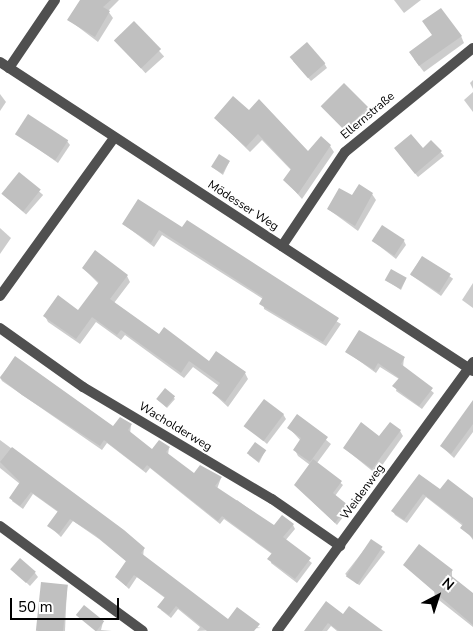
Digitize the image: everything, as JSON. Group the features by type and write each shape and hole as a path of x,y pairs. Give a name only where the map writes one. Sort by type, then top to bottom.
{"street":[{"path":"4,65 55,0"},
{"name":"Ellernstraße","path":"282,246 345,152 473,48"},
{"name":"Mödesser Weg","path":"4,65 114,138 472,367"},
{"path":"0,296 114,138"},
{"name":"Wacholderweg","path":"0,328 83,387 272,499 340,546"},
{"name":"Weidenweg","path":"277,631 472,367"},
{"path":"0,526 143,631"}],"building":[{"path":"80,0 111,0 103,7 110,11 95,37 67,20"},
{"path":"441,8 462,36 419,66 409,52 432,35 422,21"},
{"path":"134,21 161,49 141,69 114,40"},
{"path":"307,42 325,63 308,78 290,57"},
{"path":"344,83 368,107 345,130 321,106"},
{"path":"233,96 249,110 259,99 308,151 321,136 331,145 298,194 283,180 291,169 258,134 246,147 214,118"},
{"path":"28,114 68,140 55,160 15,134"},
{"path":"411,134 423,148 431,140 442,151 415,174 394,148"},
{"path":"219,154 230,161 222,174 211,167"},
{"path":"19,172 41,190 23,211 1,194"},
{"path":"359,184 373,193 355,226 327,209 339,188 352,195"},
{"path":"138,199 182,227 187,220 339,318 323,342 259,304 263,297 159,230 151,243 122,224"},
{"path":"382,225 405,240 394,256 372,241"},
{"path":"95,250 128,275 110,299 159,334 164,327 209,361 216,351 246,372 225,402 212,393 220,383 189,361 181,373 121,330 117,335 92,317 76,339 43,316 58,295 78,310 99,282 82,268"},
{"path":"422,256 451,274 439,293 410,275"},
{"path":"391,269 407,278 400,289 385,280"},
{"path":"359,330 405,357 401,364 433,388 419,406 392,386 399,378 378,363 374,370 345,352"},
{"path":"15,356 113,426 120,417 132,424 128,430 152,449 159,440 170,447 166,452 194,473 200,465 222,477 215,486 274,525 282,515 294,524 283,537 311,558 295,579 267,559 272,553 222,516 218,521 147,465 143,470 104,440 100,446 22,395 0,378"},
{"path":"165,388 175,396 166,407 156,399"},
{"path":"264,399 284,414 264,441 244,426"},
{"path":"473,400 473,424 451,454 440,446"},
{"path":"297,414 328,437 310,462 293,450 301,438 287,428"},
{"path":"361,422 379,436 390,422 401,430 372,469 343,448"},
{"path":"255,442 266,450 258,462 247,453"},
{"path":"12,447 124,530 145,548 141,553 228,619 237,607 260,624 254,631 207,631 176,606 169,615 157,607 165,597 134,575 126,586 115,577 126,561 95,535 70,519 59,534 47,526 58,511 31,492 20,506 9,498 20,482 0,462"},
{"path":"313,459 342,481 333,493 348,505 335,523 294,485"},
{"path":"419,474 440,489 448,479 473,498 473,538 460,528 463,524 423,494 404,520 391,511"},
{"path":"371,539 383,547 357,584 346,576"},
{"path":"419,544 453,570 449,574 473,593 473,625 403,565"},
{"path":"20,558 36,572 26,583 10,569"},
{"path":"41,582 68,585 63,631 36,631"},
{"path":"326,601 343,614 349,606 383,631 339,631 328,623 322,631 304,631"},
{"path":"84,605 104,621 95,631 76,615"}]}
